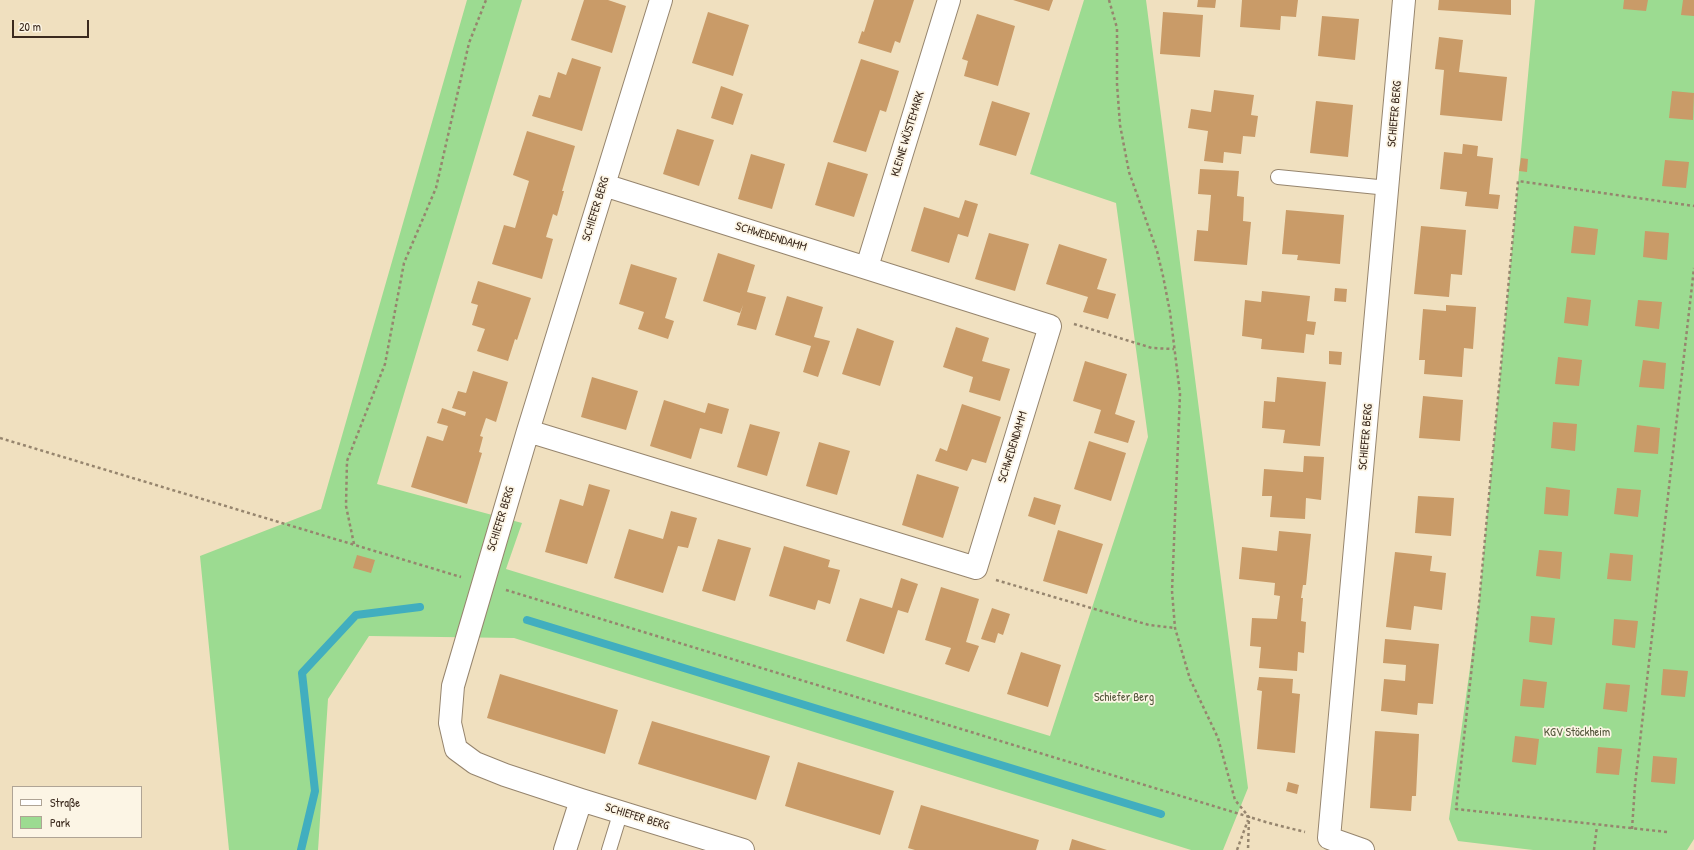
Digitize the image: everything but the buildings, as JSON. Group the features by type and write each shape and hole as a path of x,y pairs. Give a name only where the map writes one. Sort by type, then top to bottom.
{"street":[{"name":"SCHIEFER BERG","path":"661,0 482,583 453,686 450,723 456,749 475,763 581,800 621,811 743,850"},
{"name":"KLEINE WÜSTEMARK","path":"867,268 949,0"},
{"name":"SCHIEFER BERG","path":"1329,838 1404,0"},
{"name":"SCHWEDENDAMM","path":"604,185 1050,326 976,568"},
{"path":"528,431 976,568"},
{"path":"565,850 581,800"},
{"path":"1329,838 1363,850"}],"lane":[{"path":"1278,177 1388,188"},
{"path":"609,850 621,811"}],"path":[{"path":"354,544 346,506 347,461 385,364 404,263 436,188 470,42 486,0"},
{"path":"1109,0 1117,28 1117,84 1120,125 1129,172 1160,264 1170,312 1180,394 1172,592 1175,628 1190,679 1218,738 1235,800 1249,817 1248,850"},
{"path":"1667,832 1597,826 1456,809 1479,603 1518,181 1694,206"},
{"path":"1632,829 1635,785 1694,268"},
{"path":"1050,326 1066,322 1152,348 1174,349"},
{"path":"0,438 354,544 1249,817 1329,838"},
{"path":"976,568 986,577 1148,625 1175,628"},
{"path":"1237,850 1249,817"},
{"path":"1594,850 1597,826"}],"green space":[{"name":"Schiefer Berg","path":"467,0 522,0 377,484 522,523 506,569 1050,736 1148,437 1116,203 1030,174 1084,0 1146,0 1248,788 1223,850 1191,850 514,638 369,636 328,699 318,850 229,850 200,556 321,509"},
{"name":"KGV Stöckheim","path":"1535,0 1694,0 1694,839 1687,850 1533,850 1458,841 1449,819 1479,603"}],"waterway":[{"path":"301,850 315,791 302,673 356,615 420,607"},
{"path":"527,620 1161,814"}]}
